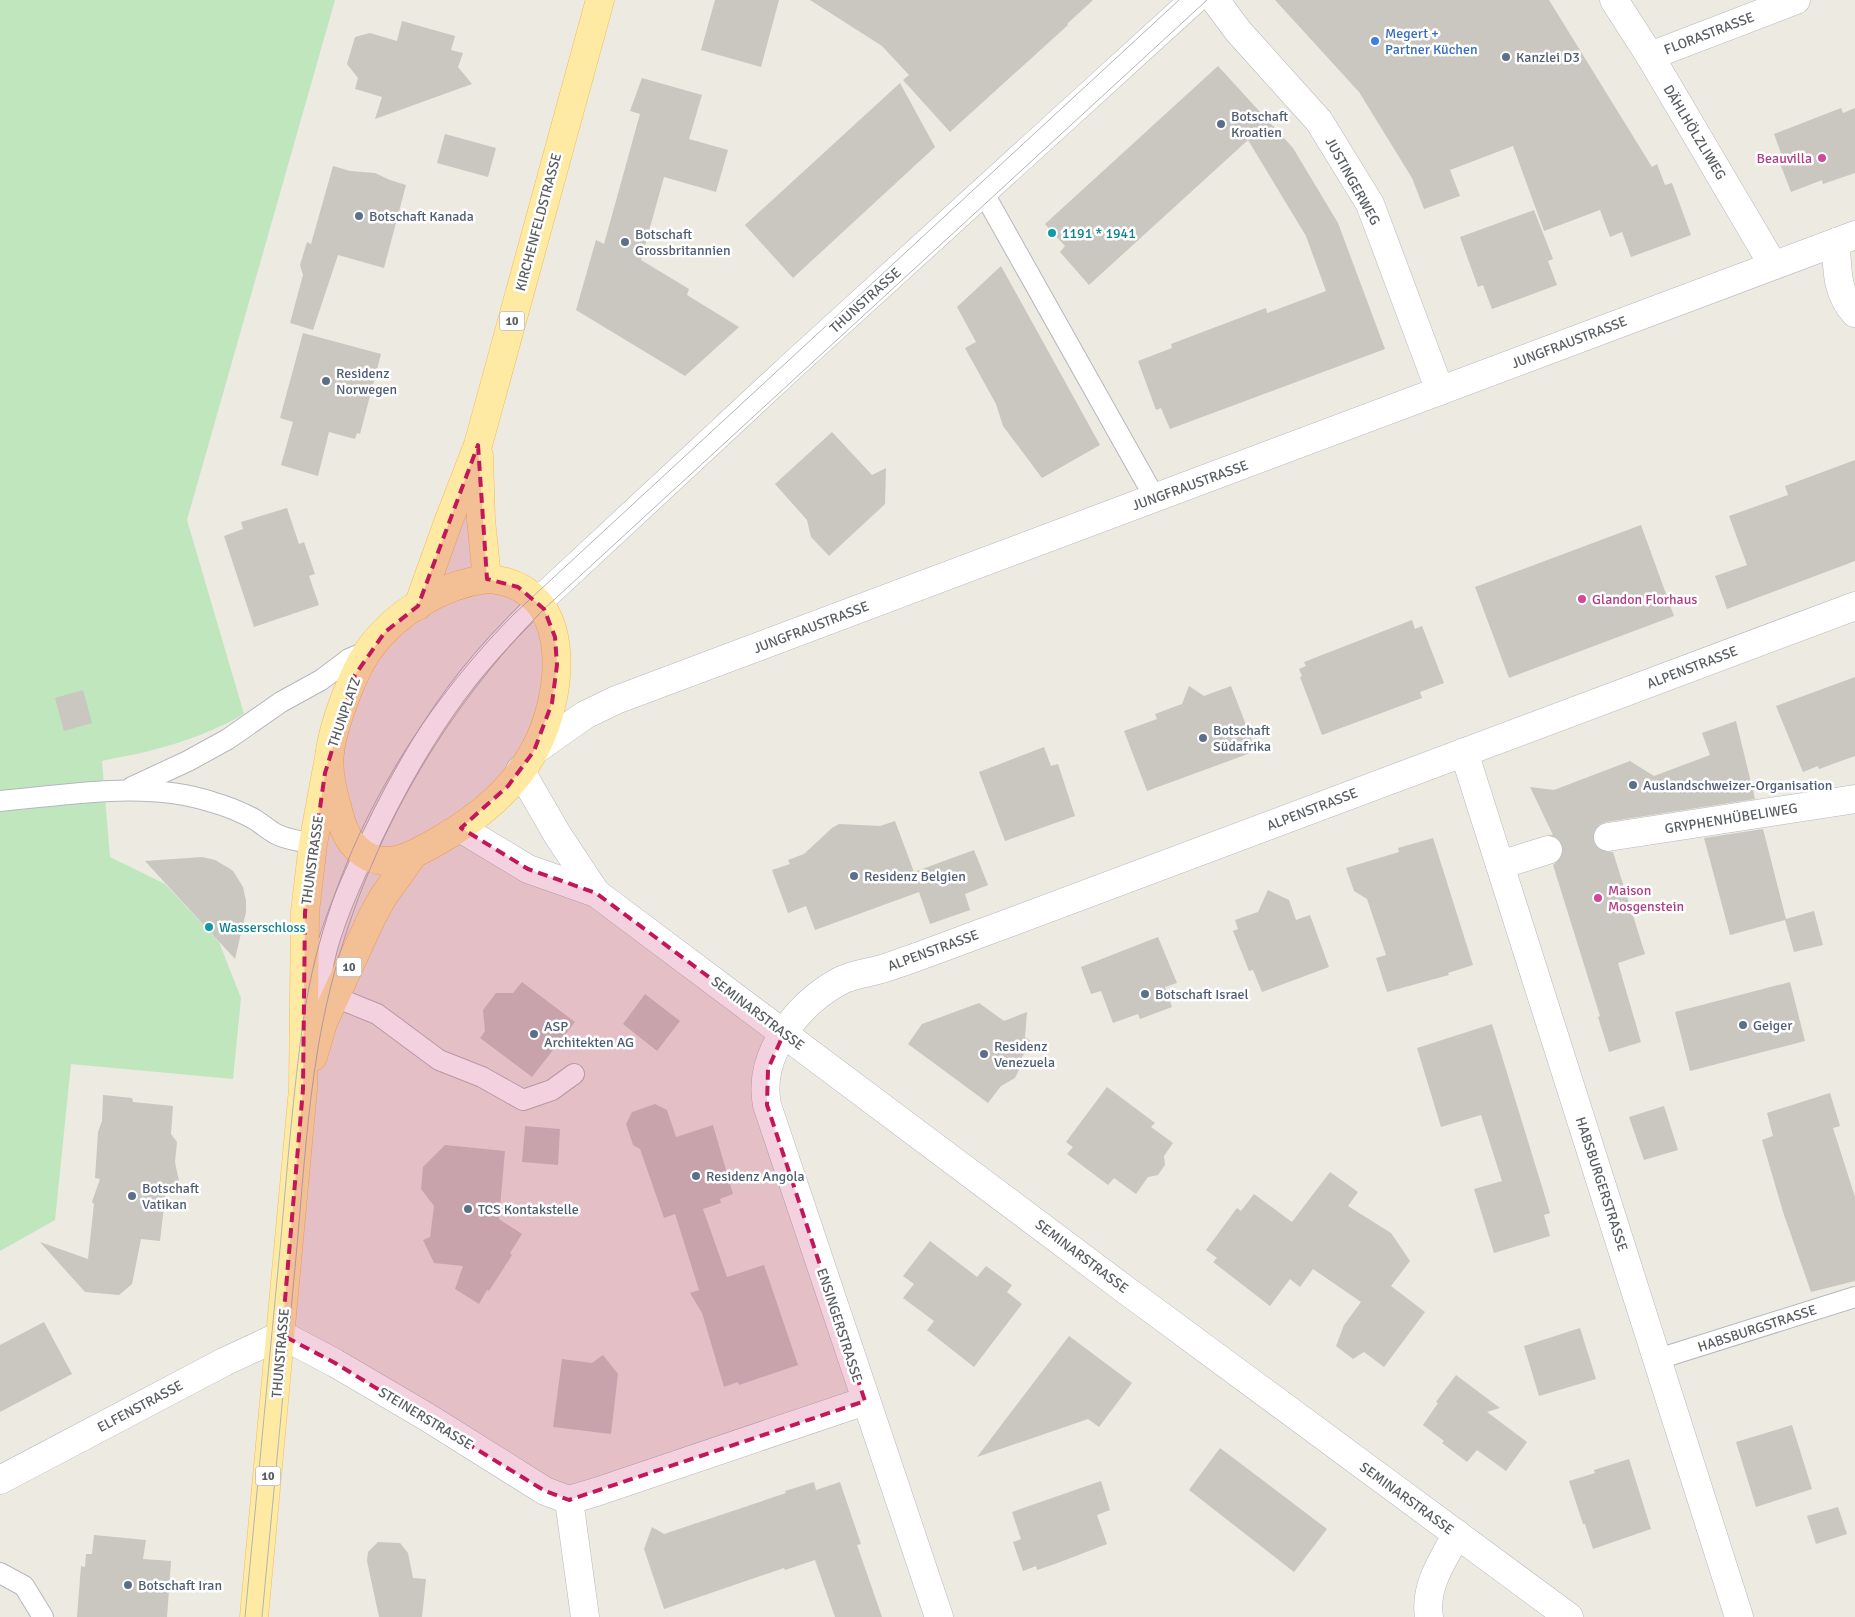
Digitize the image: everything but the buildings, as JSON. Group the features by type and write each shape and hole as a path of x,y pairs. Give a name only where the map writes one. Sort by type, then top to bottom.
{"main road":[{"name":"KIRCHENFELDSTRASSE","path":"418,606 448,520 478,445 600,0"},
{"name":"KIRCHENFELDSTRASSE","path":"478,445 481,520 487,579"},
{"name":"THUNPLATZ","path":"487,579 498,580 510,583 525,591 538,602 544,609 551,624 557,649 552,703 546,724 527,761 499,795 460,828 413,855 384,862 354,848 341,822 334,798 330,752 342,709 355,675 368,651 395,622 435,595 452,587 487,579"},
{"name":"THUNSTRASSE","path":"254,1617 282,1335 303,1089 305,912 313,844 330,752"},
{"name":"THUNSTRASSE","path":"303,1089 323,1023 335,997 380,902 413,855"}],"street":[{"name":"THUNSTRASSE","path":"538,602 794,364 1194,0"},
{"name":"JUSTINGERWEG","path":"1215,0 1238,31 1318,121 1370,204 1440,391"},
{"name":"DÄHLHÖLZLIWEG","path":"1614,0 1650,56 1773,266"},
{"name":"FLORASTRASSE","path":"1650,56 1796,0"},
{"name":"JUNGFRAUSTRASSE","path":"527,761 585,715 616,700 1845,238"},
{"path":"1845,238 1838,279 1843,298 1855,313"},
{"name":"ALPENSTRASSE","path":"784,1032 809,1003 841,981 895,965 1855,606"},
{"name":"HABSBURGERSTRASSE","path":"1464,752 1739,1617"},
{"name":"SEMINARSTRASSE","path":"527,761 557,834 596,893"},
{"name":"GRYPHENHÜBELIWEG","path":"1608,837 1855,799"},
{"name":"SEMINARSTRASSE","path":"460,828 528,869 596,893 784,1032 1115,1282 1569,1617"},
{"path":"1500,865 1548,850"},
{"name":"ENSINGERSTRASSE","path":"784,1032 768,1069 765,1089 767,1105 938,1617"},
{"name":"ELFENSTRASSE","path":"0,1480 224,1362 282,1335"},
{"name":"STEINERSTRASSE","path":"282,1335 352,1373 545,1491 569,1500"},
{"path":"585,1617 569,1500 865,1401"},
{"path":"1429,1617 1428,1598 1432,1583 1457,1534"}],"lane":[{"path":"983,192 1155,498"},
{"path":"303,1089 319,985 329,942 338,914 364,854 395,792 437,720 482,662 538,602"},
{"name":"THUNPLATZ","path":"124,790 188,762 228,739 281,702 321,680 349,659 368,651"},
{"name":"THUNPLATZ","path":"0,801 124,790 156,790 210,801 254,819 278,835 313,844"},
{"path":"335,997 377,1014 439,1060 482,1077 523,1100 552,1090 574,1074"},
{"name":"HABSBURGSTRASSE","path":"1658,1359 1855,1297"},
{"path":"0,1573 20,1582 24,1586 43,1617"}],"highlighted area":[{"path":"478,445 487,579 518,587 544,609 555,637 557,665 552,703 534,751 508,786 461,828 528,869 596,893 784,1033 768,1069 767,1105 865,1401 569,1500 545,1491 335,1363 282,1335 303,1089 305,912 325,773 355,675 385,632 418,606"}],"green space":[{"path":"0,0 335,0 187,520 244,714 210,731 161,748 102,761 110,857 165,884 219,942 241,998 233,1079 71,1064 55,1220 0,1251"}],"tunnel":[{"path":"1548,850 1608,837"}],"tram line":[{"path":"245,1617 290,1132 304,1015 315,958 332,903 353,850 378,798 406,748 439,701 475,656 514,614 1179,0"},
{"path":"262,1617 307,1130 318,1048 331,986 349,926 371,867 397,811 428,757 463,705 502,655 544,609 1207,0"}],"place":[{"name":"Megert + Partner Küchen","path":"1375,41"},
{"name":"Kanzlei D3","path":"1506,57"},
{"name":"Botschaft Kroatien","path":"1221,124"},
{"name":"Beauvilla","path":"1822,158"},
{"name":"Botschaft Kanada","path":"359,216"},
{"name":"1191 * 1941","path":"1052,233"},
{"name":"Botschaft Grossbritannien","path":"625,242"},
{"name":"Residenz Norwegen","path":"326,381"},
{"name":"Glandon Florhaus","path":"1582,599"},
{"name":"Botschaft Südafrika","path":"1203,738"},
{"name":"Auslandschweizer-Organisation","path":"1633,785"},
{"name":"Residenz Belgien","path":"854,876"},
{"name":"Maison Mosgenstein","path":"1598,898"},
{"name":"Wasserschloss","path":"209,927"},
{"name":"Botschaft Israel","path":"1145,994"},
{"name":"Geiger","path":"1743,1025"},
{"name":"ASP Architekten AG","path":"534,1034"},
{"name":"Residenz Venezuela","path":"984,1054"},
{"name":"Residenz Angola","path":"696,1176"},
{"name":"Botschaft Vatikan","path":"132,1196"},
{"name":"TCS Kontakstelle","path":"468,1209"},
{"name":"Botschaft Iran","path":"128,1585"}]}
